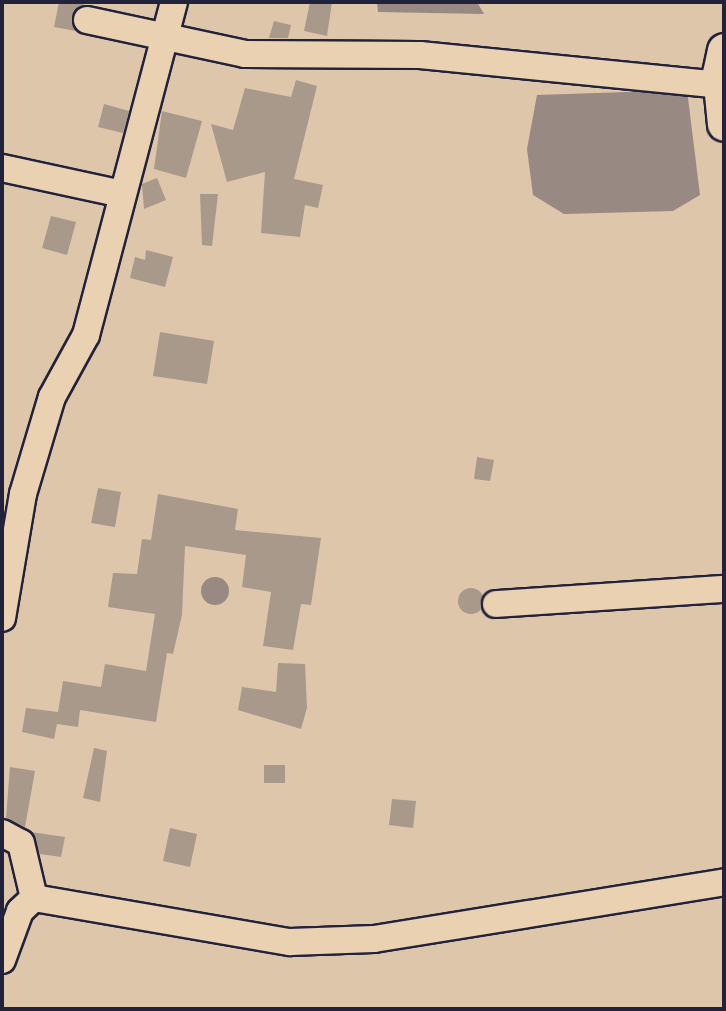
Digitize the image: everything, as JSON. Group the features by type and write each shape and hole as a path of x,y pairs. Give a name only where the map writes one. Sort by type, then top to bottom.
{"main road":[{"path":"724,50 720,85 724,124"}],"street":[{"path":"2,618 23,494 52,397 86,335 122,194 169,36 174,2"},
{"path":"87,20 245,54 420,55 720,85"},
{"path":"2,168 122,194"},
{"path":"496,604 724,589"},
{"path":"2,833 21,844 34,898"},
{"path":"34,898 290,942 374,939 724,882"},
{"path":"2,960 20,911 34,898"}],"shaded area":[{"path":"377,2 477,2 484,14 378,12"},
{"path":"687,90 700,195 673,211 564,214 533,195 527,149 537,95"},
{"path":"215,577 225,581 229,591 225,601 215,605 205,601 201,591 205,581"}],"building":[{"path":"59,2 86,2 72,16 76,31 54,27"},
{"path":"310,2 332,2 327,36 304,31"},
{"path":"274,21 291,25 288,38 269,38"},
{"path":"296,80 317,86 294,179 323,185 318,208 305,205 300,237 261,233 265,172 227,182 211,124 233,130 245,88 291,97"},
{"path":"104,104 129,111 123,133 98,127"},
{"path":"162,111 202,121 186,178 154,169"},
{"path":"157,178 166,200 144,209 142,184"},
{"path":"200,194 218,194 212,246 202,245"},
{"path":"51,216 76,222 67,255 42,248"},
{"path":"146,250 173,257 165,287 130,278 135,257 145,260"},
{"path":"160,332 214,341 207,384 153,376"},
{"path":"477,457 494,460 490,481 474,479"},
{"path":"98,488 121,492 115,527 91,523"},
{"path":"158,494 238,509 235,530 321,538 311,605 301,604 293,650 263,646 271,592 242,587 246,555 185,546 182,615 173,654 167,653 156,722 80,710 78,727 57,724 54,739 22,732 26,708 58,712 63,681 101,687 105,664 146,671 155,614 108,607 113,573 137,574 142,539 151,540"},
{"path":"471,588 480,592 484,601 480,610 471,614 462,610 458,601 462,592"},
{"path":"278,663 305,664 307,708 301,729 238,710 242,687 276,692"},
{"path":"94,748 107,751 100,802 83,798"},
{"path":"264,765 285,765 285,783 264,783"},
{"path":"10,767 35,771 25,827 6,818"},
{"path":"392,799 416,801 413,828 389,825"},
{"path":"170,828 197,834 190,867 163,861"},
{"path":"31,832 65,837 61,857 40,854"}]}
